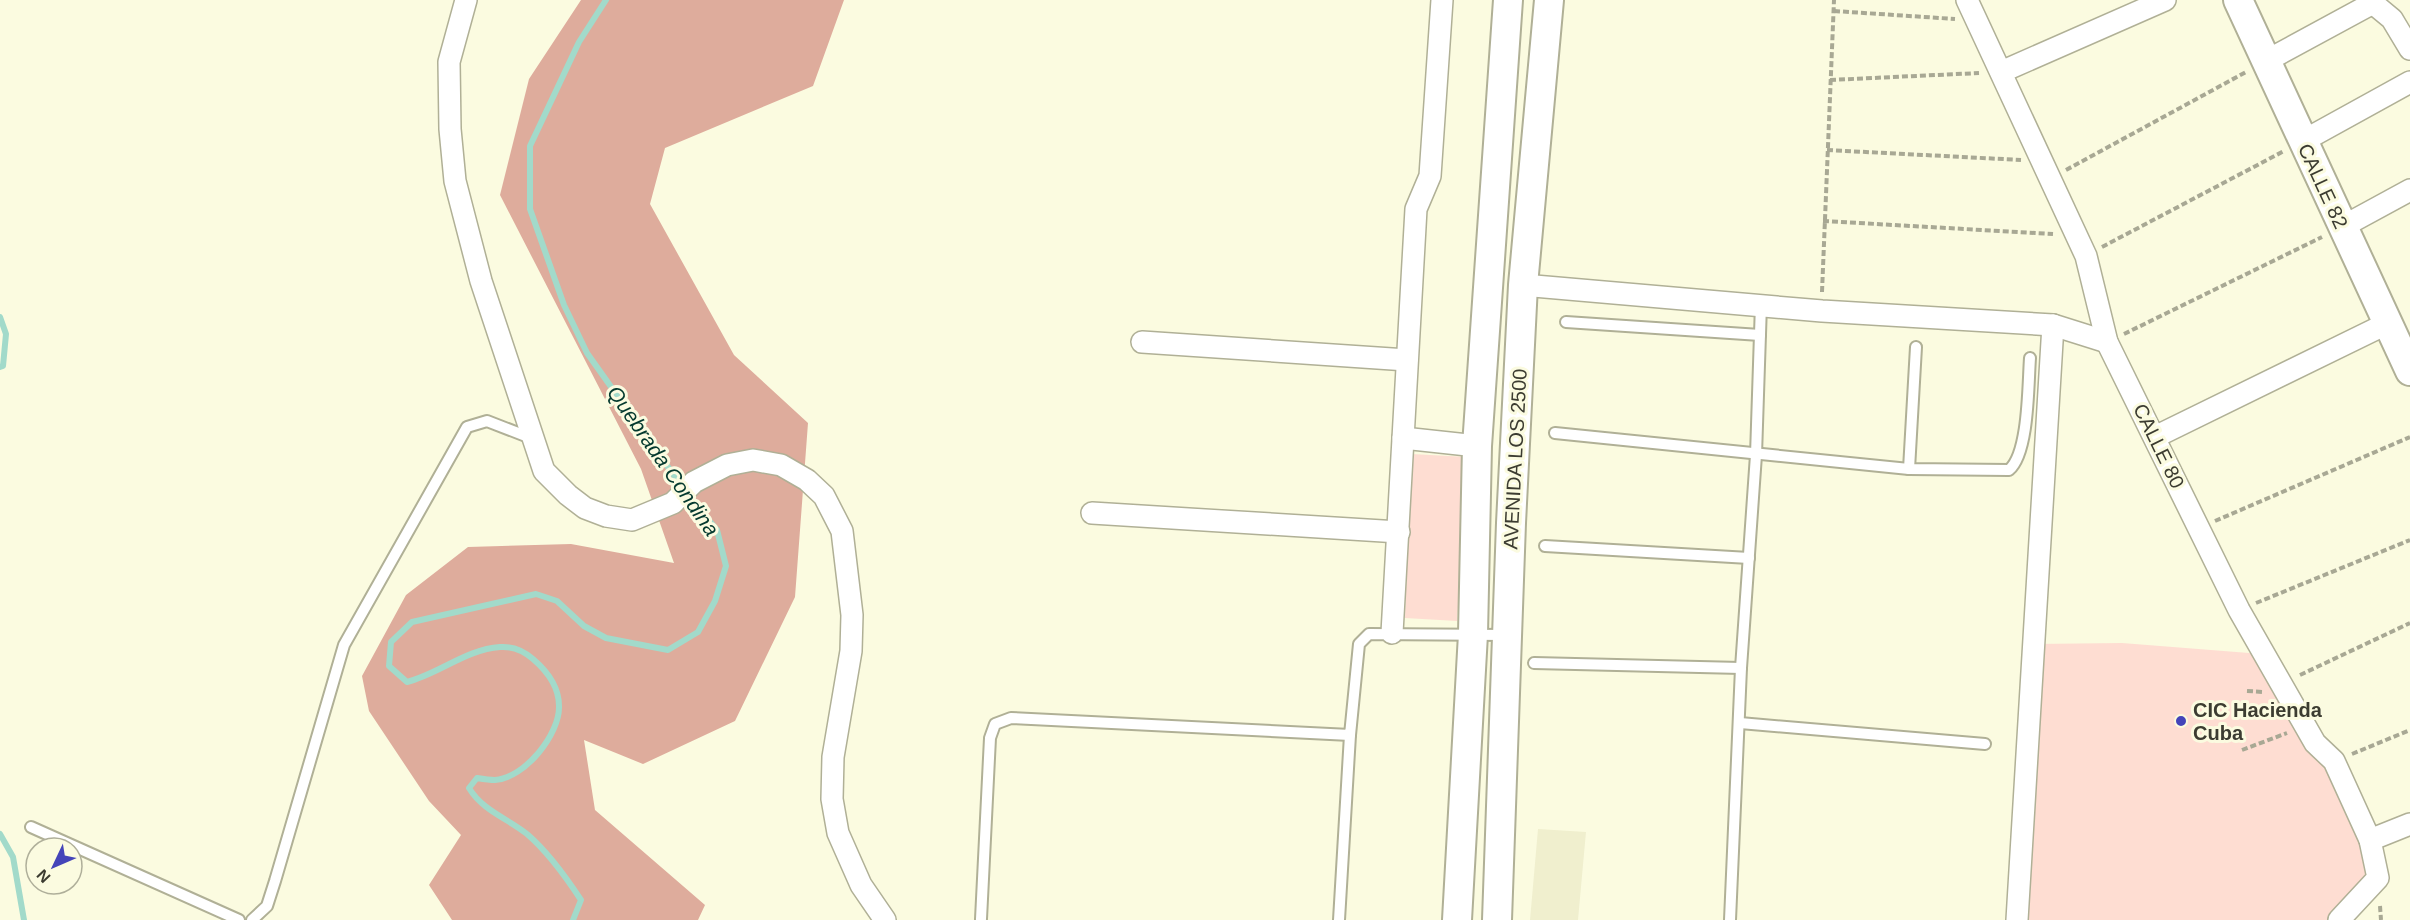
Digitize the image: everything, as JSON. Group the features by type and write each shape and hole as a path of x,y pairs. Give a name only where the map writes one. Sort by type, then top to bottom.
{"main road":[{"name":"AVENIDA LOS 2500","path":"1457,920 1473,634 1477,446 1508,0"},
{"name":"AVENIDA LOS 2500","path":"1497,920 1523,285 1549,0"},
{"name":"CALLE 82","path":"2238,0 2410,371"}],"street":[{"path":"466,0 449,62 450,129 455,182 481,281 531,438 544,471 585,508 606,516 632,520 673,503 694,482 727,465 753,460 781,465 807,480 824,496 842,531 852,615 851,651 833,757 832,799 843,843 861,885 885,920"},
{"path":"1392,633 1416,209 1430,176 1442,0"},
{"name":"CALLE 80","path":"1967,0 2086,256 2107,342 2239,610 2315,743 2334,761 2370,840 2378,878 2339,920"},
{"path":"2001,72 2165,0"},
{"path":"2266,61 2371,1 2392,19 2410,49"},
{"path":"2303,141 2410,82"},
{"path":"2342,227 2410,190"},
{"path":"1523,285 1822,311 2053,324 2107,342"},
{"path":"2155,437 2388,323"},
{"path":"2017,920 2053,324"},
{"path":"1142,342 1407,360"},
{"path":"1403,438 1477,446"},
{"path":"1092,513 1399,532"},
{"path":"2370,840 2410,824"}],"lane":[{"path":"1730,920 1741,668 1756,455 1761,304"},
{"path":"1566,321 1760,335"},
{"path":"1909,469 1916,346"},
{"path":"1554,434 1909,469 2009,470 2016,463 2024,428 2030,358"},
{"path":"252,920 267,906 344,645 467,428 487,421 531,438"},
{"path":"1545,546 1749,558"},
{"path":"1339,920 1350,735 1359,644 1370,633 1507,635"},
{"path":"1534,663 1741,668"},
{"path":"981,919 990,738 995,724 1011,718 1350,735"},
{"path":"1740,723 1985,744"},
{"path":"31,827 239,920"}],"path":[{"path":"1822,311 1823,221 1834,0"},
{"path":"1834,11 1977,21"},
{"path":"1827,150 2046,170 2266,61"},
{"path":"1830,80 2001,72"},
{"path":"2086,256 2303,141"},
{"path":"1823,221 2076,235"},
{"path":"2107,342 2342,227"},
{"path":"2198,528 2410,437"},
{"path":"2239,610 2410,540"},
{"path":"2280,685 2410,623"},
{"path":"2242,750 2305,727"},
{"path":"2334,761 2410,730"}],"shaded area":[{"path":"581,0 844,0 813,86 665,148 650,204 734,355 808,423 795,597 735,721 643,764 584,740 595,810 705,905 698,920 452,920 429,885 461,835 429,801 369,711 362,676 406,595 468,547 571,544 674,563 641,469 500,195 529,79"},
{"path":"1411,454 1468,457 1457,621 1405,618"},
{"path":"2122,643 2249,653 2261,650 2334,761 2378,878 2339,920 2017,920 2034,644"},
{"path":"1538,829 1586,832 1578,920 1530,920"}],"waterway":[{"name":"Quebrada Condina","path":"573,920 581,900 556,865 527,834 481,803 469,788 477,778 495,780 518,772 539,753 554,729 558,717 557,692 547,674 526,654 514,648 505,647 476,652 407,682 389,666 391,642 412,622 536,594 557,601 584,626 606,638 668,650 698,632 715,601 726,566 717,530 690,498 587,353 564,305 530,209 530,146 579,42 606,0"},
{"path":"0,317 6,334 3,366 0,367"},
{"path":"0,834 13,857 24,920"}],"place":[{"name":"CIC Hacienda Cuba","path":"2181,721"}]}
